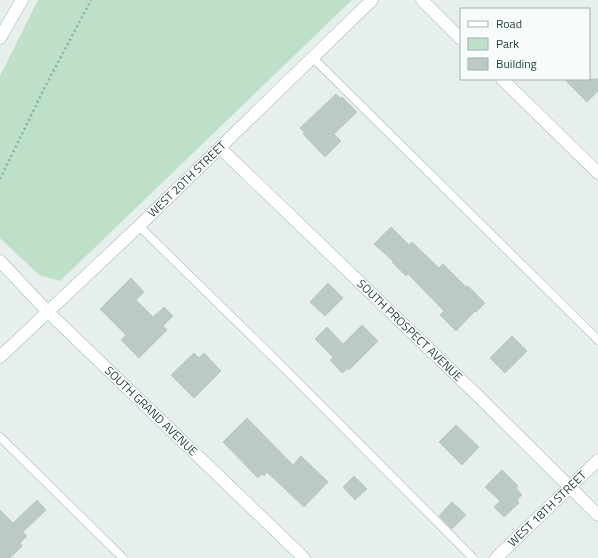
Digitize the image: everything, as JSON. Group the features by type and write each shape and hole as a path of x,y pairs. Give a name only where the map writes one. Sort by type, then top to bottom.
{"street":[{"path":"0,38 22,0"},
{"name":"WEST 20TH STREET","path":"0,357 139,226 372,0"},
{"path":"422,0 460,38"},
{"path":"503,80 598,173"},
{"name":"SOUTH PROSPECT AVENUE","path":"220,148 467,385 598,514"},
{"name":"SOUTH GRAND AVENUE","path":"0,261 48,312 304,558"},
{"name":"WEST 18TH STREET","path":"496,558 598,460"}],"lane":[{"path":"313,58 598,340"},
{"path":"139,226 473,558"},
{"path":"0,437 123,558"}],"path":[{"path":"0,179 44,89 91,0"}],"green space":[{"path":"38,0 352,0 60,281 39,275 0,238 0,76"}],"building":[{"path":"598,79 598,91 587,102 565,80"},
{"path":"336,94 340,98 342,97 357,112 334,134 341,141 325,157 303,134 305,133 300,128"},
{"path":"391,227 409,245 412,242 439,268 443,264 466,287 468,286 485,303 456,331 440,315 444,311 408,274 406,276 392,262 393,261 374,244"},
{"path":"131,278 144,292 136,300 153,317 164,307 173,316 163,326 167,330 139,358 121,340 126,335 100,309"},
{"path":"328,283 343,298 325,316 310,302"},
{"path":"362,325 378,341 349,370 348,368 342,373 330,360 333,357 315,339 327,327 343,344"},
{"path":"512,336 527,351 505,373 490,358"},
{"path":"194,353 199,358 204,353 221,371 194,398 171,375"},
{"path":"247,418 293,465 301,456 328,482 304,507 267,472 264,476 262,474 258,478 223,442"},
{"path":"456,425 479,447 462,465 439,442"},
{"path":"502,470 518,486 516,488 522,495 517,500 519,503 504,517 494,507 500,501 485,487"},
{"path":"354,476 367,489 355,500 343,487"},
{"path":"37,500 46,510 23,532 27,536 20,543 22,546 10,558 0,558 0,510 13,523"},
{"path":"452,502 466,515 452,529 439,516"}]}
